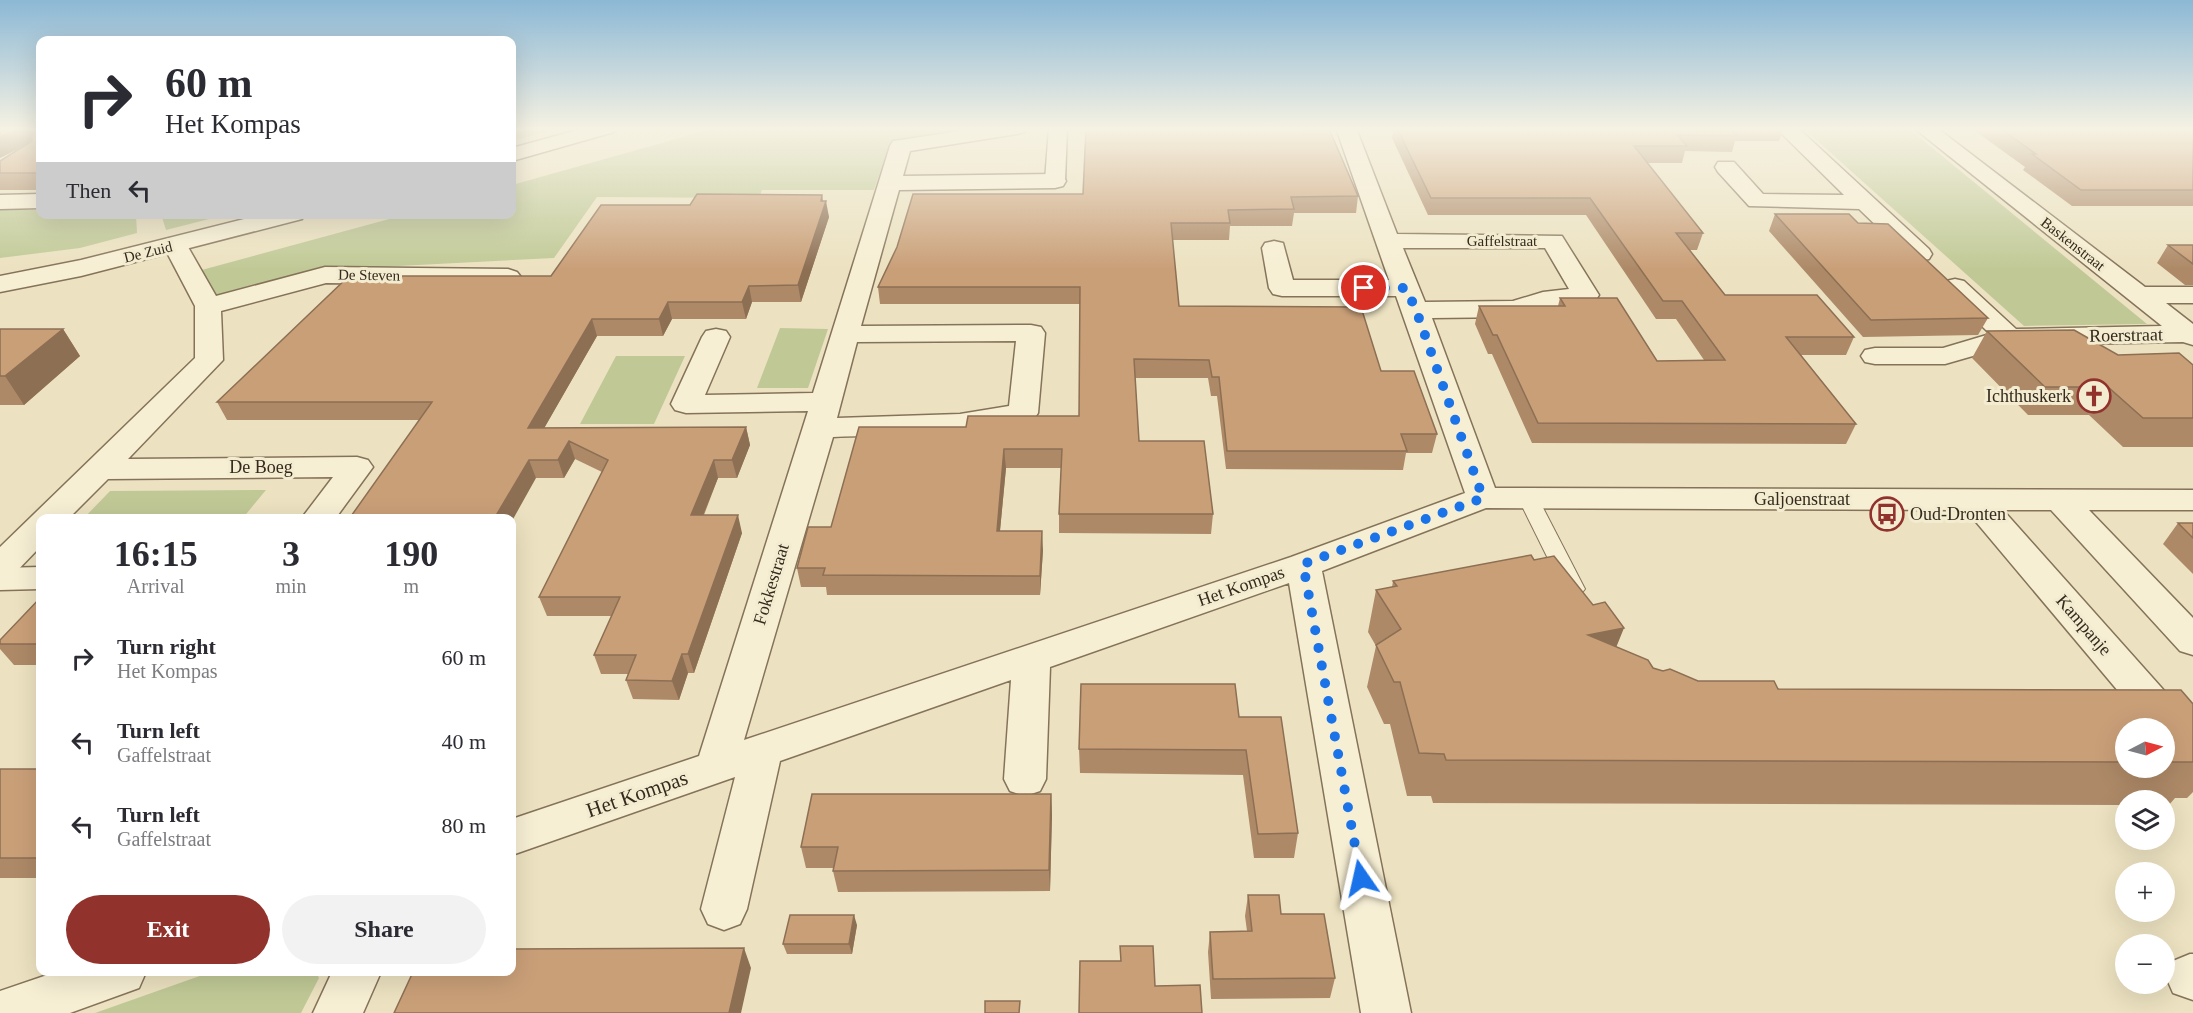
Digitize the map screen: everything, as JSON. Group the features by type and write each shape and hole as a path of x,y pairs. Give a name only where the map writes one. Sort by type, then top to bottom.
{"street":[{"name":"Fokkestraat","path":"716,767 847,334 892,175"},
{"path":"890,183 1055,181 1055,175"},
{"path":"1363,175 1483,498"},
{"path":"1734,175 1757,201 1864,201"},
{"path":"1837,175 2009,338"},
{"name":"Baskenstraat","path":"1985,175 2191,336"},
{"path":"0,202 36,201"},
{"name":"De Zuid","path":"0,284 81,268 275,219"},
{"name":"Gaffelstraat","path":"1388,242 1553,241 1586,295 1543,300 1515,309 1411,299"},
{"path":"54,514 209,360 208,306 175,245"},
{"path":"1274,248 1282,288 1411,299"},
{"name":"De Steven","path":"208,306 325,275 534,277"},
{"path":"2139,295 2193,295"},
{"path":"716,337 686,404 960,423 1023,413 1031,333 847,334"},
{"name":"Roerstraat","path":"1875,356 1945,356 2009,338 2191,336"},
{"name":"De Boeg","path":"100,469 357,467 322,514"},
{"name":"Galjoenstraat","path":"1483,498 2193,500"},
{"name":"Het Kompas","path":"516,836 1303,564 1483,498"},
{"name":"Kampanje","path":"1975,499 2193,751"},
{"path":"2059,499 2193,641"},
{"path":"0,568 36,531"},
{"path":"1303,564 1386,1013"},
{"path":"0,579 36,578"},
{"path":"1025,779 1031,657"},
{"path":"724,909 762,750"},
{"path":"4,1013 110,976"},
{"path":"338,1013 355,976"}],"lane":[{"path":"1528,498 1581,603"}],"green space":[{"path":"547,175 879,175 874,190 762,190 759,198 597,197 554,258 340,269 215,302 198,271 389,219 516,219 516,184"},
{"path":"1856,175 1966,175 2147,324 2024,326"},
{"path":"0,210 36,210 36,219 136,219 137,233 80,248 0,258"},
{"path":"163,219 209,219 166,230"},
{"path":"780,328 828,329 808,388 757,388"},
{"path":"616,356 685,356 654,424 580,424"},
{"path":"266,490 246,514 88,514 110,491"},
{"path":"200,976 318,976 319,978 301,1013 95,1013"}],"building":[{"path":"1084,175 1349,175 1358,196 1291,197 1294,209 1228,210 1230,223 1171,223 1179,306 1361,307 1381,371 1414,371 1437,434 1401,434 1407,451 1227,451 1219,377 1212,377 1209,360 1134,359 1139,441 1204,441 1213,514 1059,514 1062,449 1004,449 997,531 1042,531 1040,576 823,575 825,568 797,568 808,527 831,527 859,427 966,427 968,416 1079,416 1080,287 878,287 897,247 913,194 1083,194"},
{"path":"1420,175 1657,175 1703,233 1676,233 1725,295 1817,295 1854,337 1786,337 1856,424 1538,423 1497,335 1493,335 1479,306 1565,306 1560,298 1617,298 1657,361 1725,360 1682,301 1663,301 1590,198 1431,198"},
{"path":"2061,175 2193,175 2193,190 2081,190"},
{"path":"697,194 822,195 821,201 826,201 798,285 749,286 742,302 668,302 659,319 592,319 528,428 746,427 732,460 714,460 691,515 738,515 688,654 682,654 672,681 626,680 636,655 594,655 620,597 539,597 608,460 569,441 558,460 529,460 497,514 353,514 432,402 217,402 349,276 551,276 601,205 690,205"},
{"path":"1775,214 1849,214 1858,223 1888,224 1988,318 1871,320"},
{"path":"2168,245 2193,245 2193,264"},
{"path":"0,329 63,329 5,376 0,376"},
{"path":"2074,330 2118,355 2179,353 2193,365 2193,418 2143,418 2108,387 2045,387 1987,331"},
{"path":"2178,523 2193,523 2193,538"},
{"path":"1531,555 1534,560 1554,556 1593,605 1605,602 1624,628 1588,635 1648,660 1653,668 1663,671 1670,669 1698,681 1774,681 1778,689 2181,690 2193,704 2193,762 2175,762 2175,718 2115,718 2115,762 1446,760 1444,754 1419,753 1400,682 1394,682 1376,645 1401,629 1376,590 1397,586 1393,581"},
{"path":"36,602 36,644 0,644 0,640"},
{"path":"1081,684 1235,684 1239,717 1281,717 1298,833 1258,834 1246,750 1079,749"},
{"path":"0,769 36,769 36,858 0,858"},
{"path":"812,794 1051,794 1049,870 833,871 838,847 801,847"},
{"path":"1248,895 1279,895 1281,914 1324,914 1335,978 1213,979 1210,932 1252,931"},
{"path":"790,915 854,915 849,944 783,944"},
{"path":"1120,946 1153,946 1155,986 1200,985 1202,1013 1079,1013 1080,961 1121,961"},
{"path":"744,948 729,1013 394,1013 411,976 516,976 516,949"},
{"path":"985,1001 1020,1001 1019,1013 985,1013"}],"place":[{"name":"Ichthuskerk","path":"2094,396"},
{"name":"Oud-Dronten","path":"1887,514"}],"route":[{"path":"1361,878 1303,564 1483,498 1416,310 1406,288 1364,288"}]}
